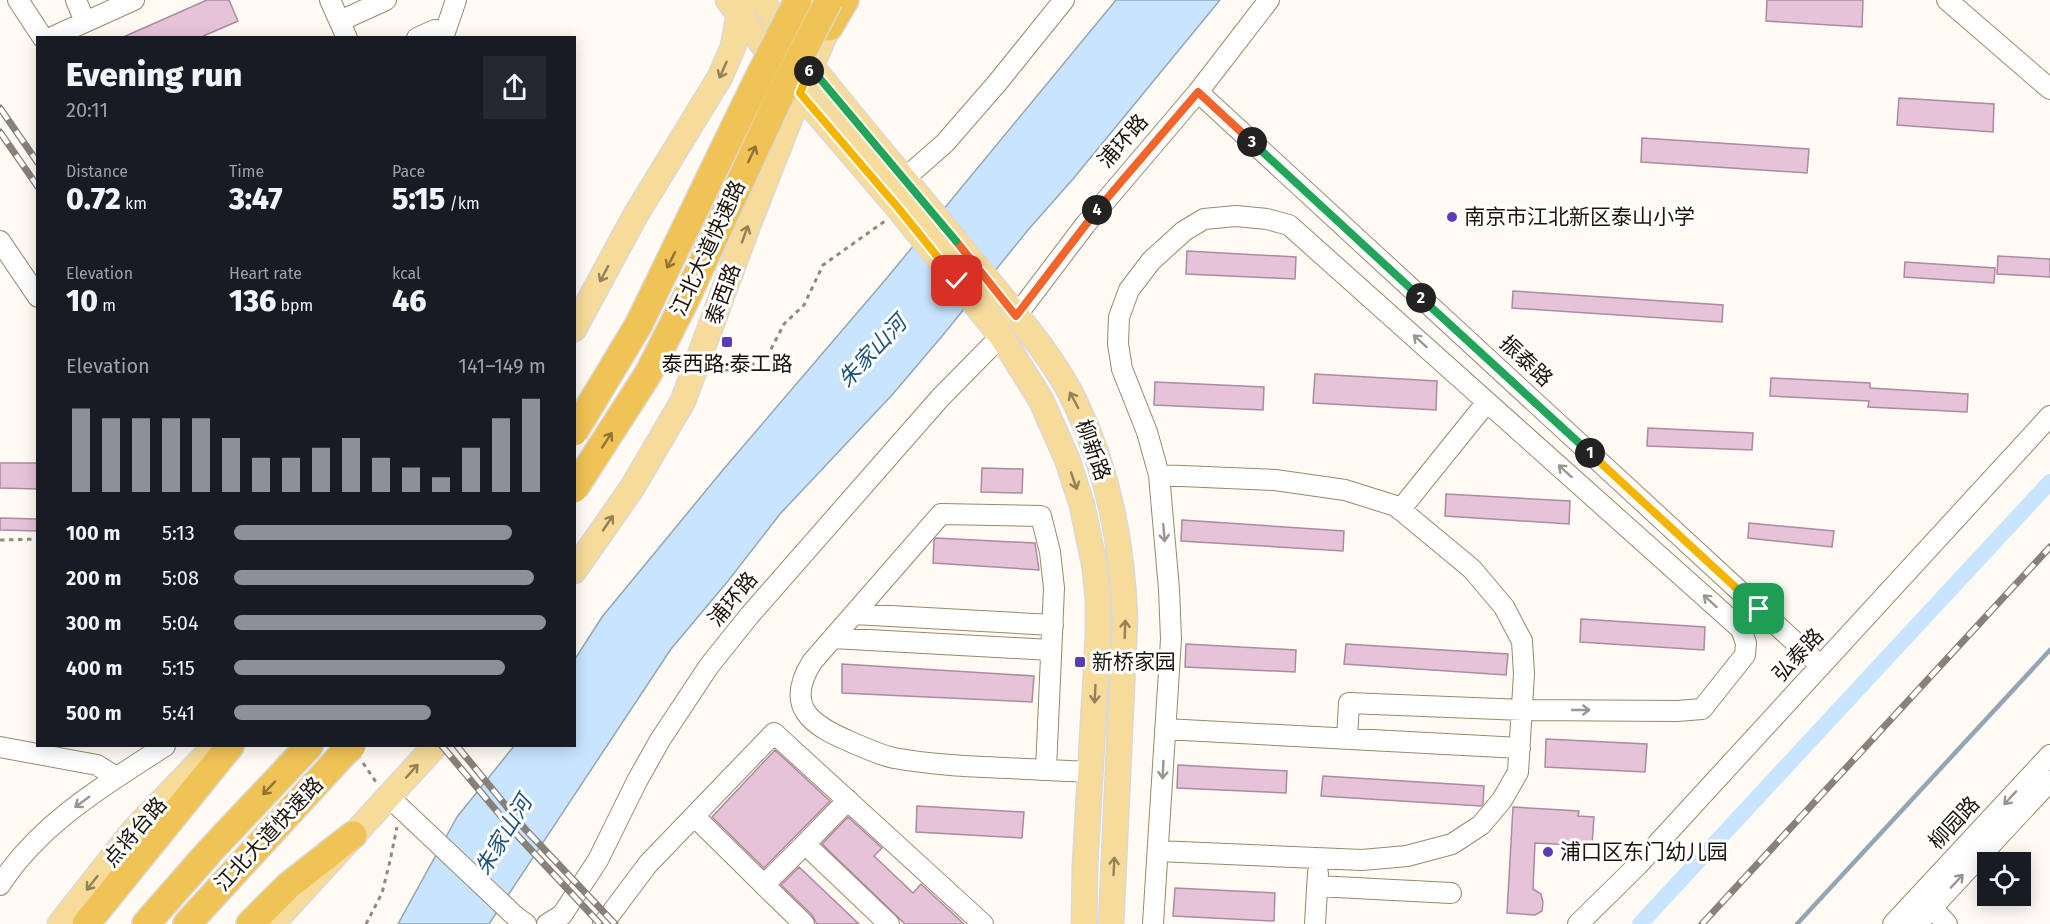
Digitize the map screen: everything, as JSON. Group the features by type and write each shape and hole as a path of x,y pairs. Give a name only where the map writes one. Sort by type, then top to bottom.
{"highway":[{"name":"江北大道快速路","path":"576,429 639,324 798,0"},
{"name":"江北大道快速路","path":"576,486 648,374 684,303 778,100 829,0"},
{"path":"829,27 845,0"},
{"path":"86,924 229,747"},
{"name":"江北大道快速路","path":"146,924 210,851 308,747"},
{"name":"江北大道快速路","path":"187,924 354,750"},
{"path":"250,924 288,886 353,834"}],"main road":[{"name":"柳新路","path":"760,0 811,68 1016,316 1051,362 1076,403 1105,482 1118,531 1123,575 1125,619 1123,705 1111,924"},
{"name":"泰西路","path":"576,568 632,488 683,401 750,220 838,0"},
{"name":"柳新路","path":"737,3 800,93 907,218 1001,336 1041,400 1067,459 1089,533 1098,599 1084,924"},
{"path":"576,325 635,216 720,77 733,47 737,3"},
{"name":"点将台路","path":"60,924 134,830 214,747"},
{"path":"272,924 353,834 395,802 434,747"}],"street":[{"path":"18,0 42,36"},
{"path":"76,0 85,22"},
{"path":"54,36 134,0"},
{"path":"330,0 344,29 386,0"},
{"path":"444,36 456,0"},
{"path":"904,179 945,143 1064,0"},
{"name":"浦环路","path":"1016,316 1048,272 1118,185 1198,92 1269,0"},
{"path":"1947,0 2050,89"},
{"path":"422,36 435,30 437,36"},
{"name":"振泰路","path":"1198,92 1821,666"},
{"path":"1153,924 1165,729 1170,619 1169,589 1159,475 1147,432 1122,369 1118,344 1119,317 1129,290 1151,261 1184,231 1204,219 1236,216 1267,219 1288,225 1741,629 1746,643 1745,655 1702,708 1677,711 1523,710 1349,703 1347,739"},
{"path":"0,241 36,294"},
{"name":"浦环路","path":"547,924 562,915 598,860 660,740 709,666 749,616 940,398 1001,336"},
{"path":"1400,510 1487,402"},
{"name":"弘泰路","path":"1578,924 1636,866 2050,416"},
{"path":"1158,851 1318,860 1362,860 1407,856 1452,844 1481,825 1502,800 1518,772 1524,674 1522,641 1504,607 1472,569 1396,506 1345,490 1275,480 1159,475"},
{"path":"1046,770 1054,588 1050,552 1041,516 941,514 812,662 803,677 800,690 802,706 812,721 832,734 892,758 932,764 1046,770 1091,772"},
{"path":"854,614 1053,625"},
{"path":"833,638 1052,650"},
{"path":"1165,729 1520,748"},
{"path":"603,924 648,864 774,732 982,924"},
{"path":"0,747 97,765 116,777"},
{"path":"0,885 18,860 74,808 116,777 163,747"},
{"name":"柳园路","path":"1917,924 1926,901 2050,755"},
{"name":"柳园路","path":"1893,924 1926,901 2050,781"},
{"path":"764,885 848,800"},
{"path":"395,802 521,920"},
{"path":"694,816 804,924"},
{"path":"805,844 889,924"},
{"path":"1315,924 1318,860"},
{"path":"1317,886 1452,893"},
{"path":"1926,901 1947,924"}],"path":[{"path":"695,370 734,370 750,366 768,355 784,324 804,305 823,265 907,218"},
{"path":"0,540 36,539"},
{"path":"354,750 381,790 395,802 390,861 382,893 366,924"}],"water":[{"name":"朱家山河","path":"1116,0 1220,0 943,335 892,395 780,514 671,649 489,924 398,924 457,817 513,747 576,747 576,657 602,617 722,471 886,279"}],"building":[{"path":"207,0 229,0 238,21 204,36 126,36"},
{"path":"1767,0 1863,0 1862,27 1766,21"},
{"path":"1899,98 1994,104 1993,132 1897,125"},
{"path":"1642,138 1809,149 1807,173 1641,162"},
{"path":"1187,251 1296,257 1295,279 1186,274"},
{"path":"1998,256 2050,259 2050,277 1997,274"},
{"path":"1905,262 1995,268 1994,283 1904,277"},
{"path":"1513,291 1723,305 1722,322 1512,308"},
{"path":"1315,374 1437,381 1436,410 1313,403"},
{"path":"1771,378 1870,383 1870,388 1968,394 1967,412 1868,407 1869,401 1770,396"},
{"path":"1155,382 1264,387 1263,410 1154,405"},
{"path":"1648,428 1753,433 1752,450 1647,446"},
{"path":"0,463 36,463 36,489 0,488"},
{"path":"982,468 1023,469 1022,493 981,492"},
{"path":"1446,494 1570,501 1569,524 1445,516"},
{"path":"0,518 36,519 36,531 0,530"},
{"path":"1182,520 1344,531 1343,551 1181,541"},
{"path":"1749,523 1834,531 1832,547 1748,538"},
{"path":"936,538 1035,543 1039,570 933,563"},
{"path":"1581,619 1705,627 1704,650 1580,642"},
{"path":"1186,644 1296,650 1295,672 1185,667"},
{"path":"1346,644 1508,654 1506,675 1344,664"},
{"path":"842,664 1034,676 1032,702 842,693"},
{"path":"1546,739 1647,744 1645,772 1545,767"},
{"path":"775,750 830,801 764,868 712,817"},
{"path":"1178,765 1287,771 1286,793 1177,788"},
{"path":"1323,776 1484,786 1483,804 1481,806 1321,796"},
{"path":"917,806 1024,812 1022,838 916,832"},
{"path":"1513,807 1579,811 1578,816 1594,817 1592,846 1535,843 1533,889 1541,894 1543,902 1542,911 1535,915 1507,913"},
{"path":"848,817 882,848 874,856 913,893 921,884 964,924 905,924 822,844"},
{"path":"799,867 859,924 817,924 812,915 781,885"},
{"path":"1175,888 1275,893 1274,921 1173,916"}],"waterway":[{"path":"1640,924 2050,482"},
{"path":"1797,924 2050,650"}],"railway":[{"path":"0,108 36,160"},
{"path":"0,132 36,184"},
{"path":"1702,924 2050,547"},
{"path":"443,747 516,834 600,924"},
{"path":"458,747 525,829 615,924"}],"place":[{"name":"南京市江北新区泰山小学","path":"1452,217"},
{"name":"泰西路·泰工路","path":"727,342"},
{"name":"新桥家园","path":"1080,662"},
{"name":"浦口区东门幼儿园","path":"1548,852"}],"route":[{"path":"957,281 800,93 811,68 1016,316 1124,177 1198,92 1759,609"}]}
